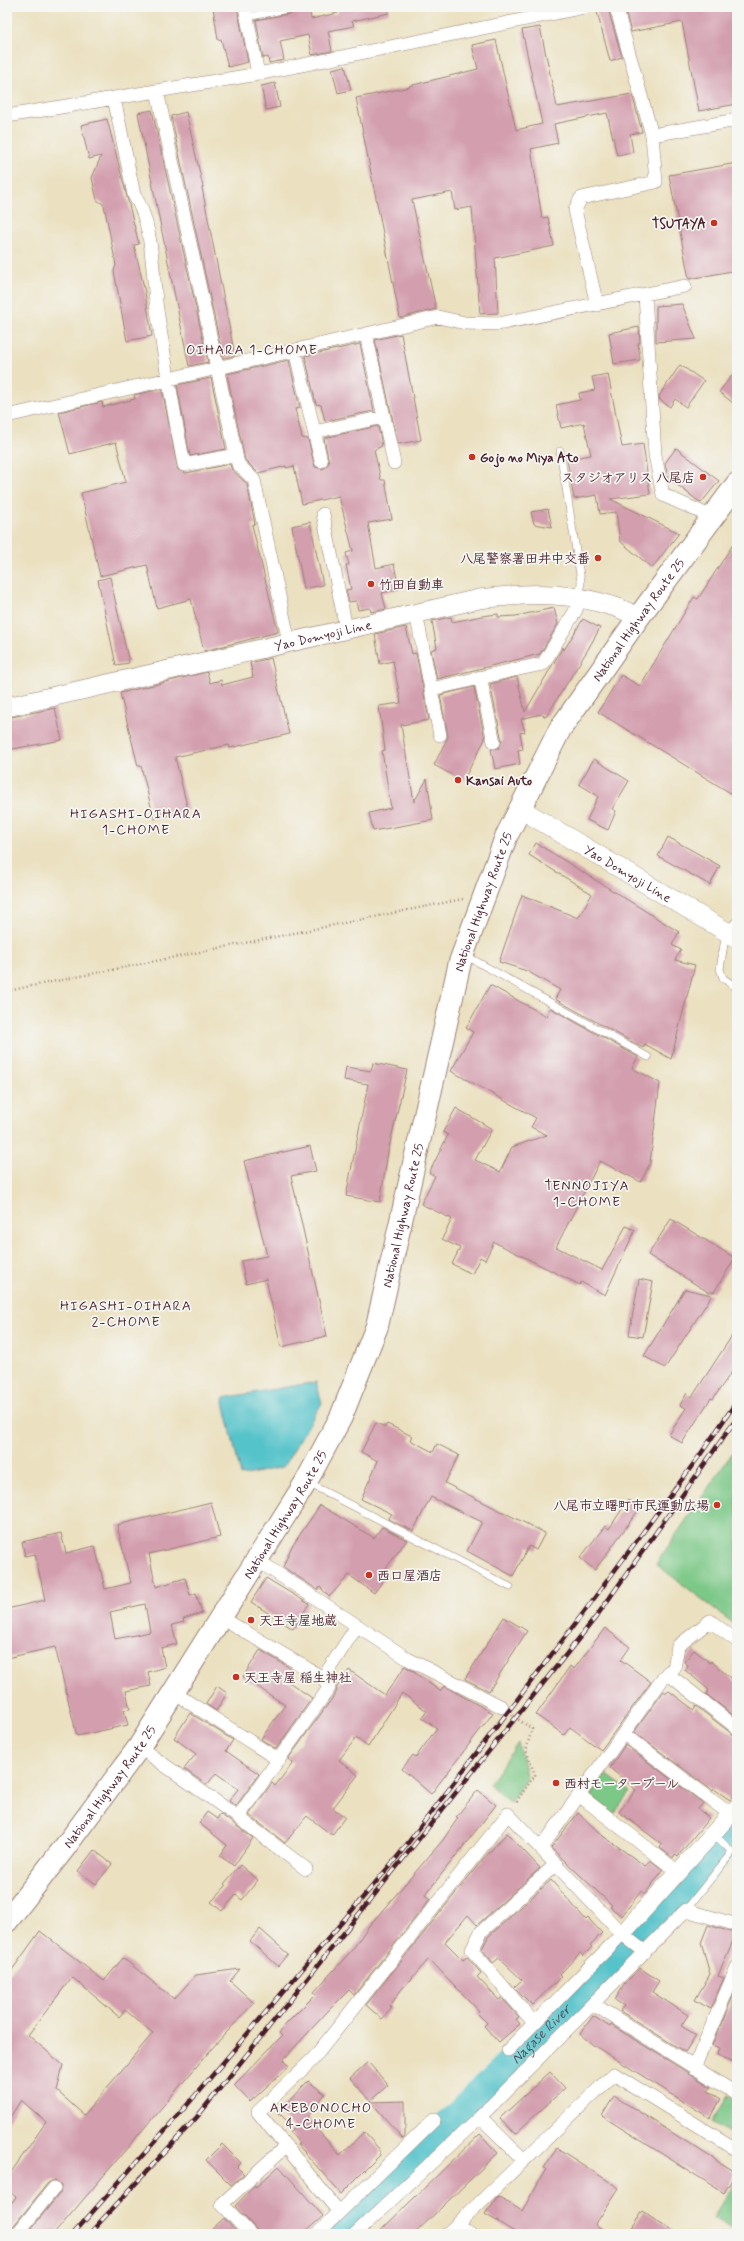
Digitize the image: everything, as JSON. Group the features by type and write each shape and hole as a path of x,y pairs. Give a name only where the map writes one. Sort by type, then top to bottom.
{"highway":[{"name":"National Highway Route 25","path":"7,1921 65,1848 139,1747 222,1618 306,1482 341,1417 377,1326 463,954 506,837 519,808 560,728 638,618 737,484"}],"main road":[{"name":"Yao Domyoji Line","path":"7,707 346,628 479,599 552,594 580,598 626,610 638,618"},
{"name":"Yao Domyoji Line","path":"519,808 733,930"}],"street":[{"path":"7,116 258,74 526,13 585,7"},
{"path":"597,305 575,210 581,198 656,182 652,135 616,7"},
{"path":"246,12 258,74"},
{"path":"157,91 238,464 254,480 289,642"},
{"path":"114,98 134,194 141,205 151,251 153,278 167,380 184,465 236,455"},
{"path":"652,135 737,120"},
{"path":"7,416 438,317 465,323 498,324 685,286"},
{"path":"645,295 655,455 663,495 712,517"},
{"path":"366,334 394,462"},
{"path":"295,350 321,461"},
{"path":"314,432 384,417"},
{"path":"323,514 346,628"},
{"path":"431,689 543,664 576,610 580,598"},
{"path":"416,613 440,735"},
{"path":"480,677 494,742"},
{"path":"257,1560 408,1659 502,1707"},
{"path":"222,1618 323,1678 329,1688 238,1817"},
{"path":"541,1848 667,1673 674,1668 678,1646 710,1620 737,1641"},
{"path":"323,1678 357,1626"},
{"path":"667,1673 737,1728"},
{"path":"174,1693 279,1760"},
{"path":"355,2234 480,2117 593,2004 678,1872 717,1837 734,1811 624,1734"},
{"path":"139,1747 238,1817 306,1869"},
{"path":"579,1796 678,1872"},
{"path":"339,2212 258,2112 313,2059 508,1814 633,1943"},
{"path":"534,2023 472,1950 481,1932 556,1864"},
{"path":"508,2050 534,2023 633,1943 686,1910 737,1925"},
{"path":"694,2068 737,1967"},
{"path":"593,2004 737,2094"},
{"path":"451,2230 614,2074 737,2150"},
{"path":"480,2117 524,2160"},
{"path":"317,2234 434,2120"},
{"path":"250,2234 222,2204 286,2146"},
{"path":"17,2234 54,2188"},
{"path":"451,2230 470,2234"}],"lane":[{"path":"246,12 298,7"},
{"path":"560,451 581,581 580,598"},
{"path":"733,930 720,969 723,978 737,988"},
{"path":"463,954 648,1057"},
{"path":"306,1482 510,1587"},
{"path":"686,1910 732,1852 717,1837"}],"path":[{"path":"7,992 395,915 466,899"},
{"path":"502,1707 532,1729 526,1750 535,1775 508,1814"}],"green space":[{"name":"八尾市立曙町市民運動広場","path":"737,1446 737,1626 656,1564"},
{"path":"518,1743 527,1779 510,1802 489,1784"},
{"path":"606,1774 630,1792 614,1814 590,1795"},
{"path":"728,2096 737,2102 737,2138 712,2122"},
{"path":"737,2179 737,2231 713,2217"}],"water":[{"path":"316,1382 322,1403 283,1467 241,1476 223,1398"}],"building":[{"path":"213,7 237,7 248,62 228,67 221,39 218,40"},
{"path":"303,7 309,7 311,19 338,13 338,9 350,7 388,7 389,13 352,21 354,26 328,31 332,51 312,55 308,35 280,41 284,60 269,63 268,57 263,58 256,20 299,12"},
{"path":"624,7 737,7 737,104 699,111 682,22 631,32"},
{"path":"608,9 622,57 610,61 597,12"},
{"path":"540,27 557,107 632,94 642,132 630,134 633,152 617,155 607,113 554,124 558,143 531,149 542,218 548,217 554,246 495,258 498,313 480,314 472,207 455,210 452,192 412,200 436,309 400,318 356,98 410,87 409,86 478,69 472,45 496,40 516,130 542,124 522,30"},
{"path":"345,66 351,90 338,93 332,69"},
{"path":"275,83 280,107 266,110 261,86"},
{"path":"152,110 208,362 189,366 138,113"},
{"path":"186,112 203,187 235,356 223,358 171,116"},
{"path":"107,119 139,244 134,245 145,292 152,336 127,341 114,271 116,265 104,205 97,200 92,178 101,156 89,159 81,125"},
{"path":"737,163 737,270 689,279 669,175"},
{"path":"682,304 696,339 656,342 656,306"},
{"path":"639,327 640,343 638,343 640,360 614,364 609,333"},
{"path":"401,334 421,440 398,444 375,340"},
{"path":"360,344 374,411 325,421 321,405 316,404 305,356"},
{"path":"289,360 300,408 295,409 302,438 308,439 315,467 323,469 329,463 324,438 378,426 382,446 374,450 381,480 385,480 392,519 368,523 376,568 394,564 399,589 382,593 386,609 371,612 370,608 358,610 356,601 349,602 346,590 351,589 346,565 349,565 346,553 353,551 339,496 302,504 294,466 286,468 286,466 258,473 245,460 227,374"},
{"path":"680,365 704,381 686,407 675,399 670,407 660,400 659,396"},
{"path":"737,369 737,406 719,392"},
{"path":"608,374 622,447 643,444 650,494 610,499 679,533 652,568 620,541 616,512 600,514 597,495 574,499 567,459 591,455 584,423 561,428 556,405 580,400 579,393 595,390 592,377"},
{"path":"211,378 226,449 190,456 177,385"},
{"path":"162,389 178,470 186,473 230,464 232,470 247,484 255,524 252,525 278,632 204,651 191,599 157,608 147,565 100,576 81,493 126,482 116,442 70,454 59,412 102,402 103,407 135,399 134,395"},
{"path":"676,448 719,481 701,503 668,478 665,463"},
{"path":"548,509 552,527 534,524 531,512"},
{"path":"310,522 323,585 304,589 292,526"},
{"path":"737,538 737,797 598,712 621,675 640,686 694,597 698,599"},
{"path":"110,577 129,663 116,665 98,580"},
{"path":"554,608 558,624 540,654 437,679 431,650 437,648 432,621 451,617 452,622 498,614 498,617 516,616"},
{"path":"583,619 600,628 587,651 546,717 541,714 521,719 525,732 520,733 523,749 518,750 520,764 495,769 491,749 499,748 502,741 490,684 517,677 525,712 563,647 564,650"},
{"path":"406,627 412,654 416,653 429,720 401,725 414,802 427,779 433,820 373,831 369,813 391,808 382,751 385,750 379,706 401,703 393,661 380,664 375,634"},
{"path":"271,658 289,734 230,748 229,745 175,757 188,810 154,819 141,766 138,766 120,693 207,672 210,683 221,680 222,685 253,677 250,663"},
{"path":"474,687 485,739 463,781 434,765 448,737 440,695"},
{"path":"55,708 62,740 7,750 7,718"},
{"path":"594,759 629,781 612,809 616,811 608,830 587,820 598,796 579,784"},
{"path":"668,837 720,866 710,885 658,856"},
{"path":"536,843 679,932 672,945 681,950 675,960 695,965 671,1059 645,1044 643,1048 555,999 560,990 527,971 499,962 522,895 578,918 592,894 529,855"},
{"path":"490,985 546,1016 550,1008 638,1057 632,1068 660,1083 650,1163 641,1182 600,1161 556,1247 602,1270 626,1226 635,1230 605,1295 581,1282 580,1285 494,1242 485,1260 480,1257 472,1274 452,1264 460,1248 442,1239 452,1219 421,1204 435,1176 429,1173 448,1135 443,1132 456,1108 492,1129 475,1160 500,1172 512,1147 547,1135 531,1127 536,1118 451,1071 473,1032 466,1028"},
{"path":"373,1063 407,1070 388,1152 380,1202 346,1196 368,1084 344,1080 346,1067 371,1071"},
{"path":"310,1146 316,1171 291,1176 327,1336 281,1347 266,1279 246,1284 241,1261 267,1256 244,1161"},
{"path":"671,1219 735,1258 714,1292 708,1292 648,1255"},
{"path":"639,1279 653,1282 643,1337 629,1335"},
{"path":"685,1289 712,1295 665,1368 644,1356"},
{"path":"737,1328 737,1364 713,1399 711,1398 682,1443 669,1435 686,1408 680,1405 687,1393 692,1397"},
{"path":"376,1423 385,1427 387,1424 412,1436 410,1440 433,1452 437,1444 459,1455 445,1483 545,1533 536,1550 529,1546 513,1576 467,1551 482,1522 431,1497 413,1531 388,1519 392,1514 361,1499 378,1461 361,1452"},
{"path":"628,1500 640,1508 595,1570 580,1558 605,1526 609,1529"},
{"path":"211,1502 220,1537 149,1554 156,1587 185,1578 190,1595 196,1593 202,1613 183,1619 184,1622 172,1625 177,1644 161,1648 165,1667 148,1672 151,1686 126,1691 130,1709 124,1710 128,1725 77,1736 55,1647 7,1658 7,1609 45,1600 35,1554 25,1556 22,1542 61,1533 66,1553 95,1546 105,1589 131,1583 117,1525","holes":["145,1604 150,1632 115,1639 110,1612"]},
{"path":"320,1505 374,1538 382,1527 407,1540 380,1576 385,1578 374,1593 349,1575 329,1597 320,1587 318,1590 283,1567 291,1548"},
{"path":"266,1578 309,1604 293,1629 251,1602"},
{"path":"504,1617 527,1631 489,1691 465,1679"},
{"path":"605,1628 630,1647 621,1660 651,1682 601,1750 570,1727 564,1735 536,1715 570,1666 574,1669"},
{"path":"260,1650 290,1668 283,1678 312,1698 276,1749 261,1739 285,1705 243,1677"},
{"path":"694,1650 710,1663 711,1661 737,1684 737,1718 706,1694 709,1690 685,1670 688,1665 684,1662"},
{"path":"405,1666 440,1691 444,1686 493,1713 431,1794 402,1769 413,1755 416,1757 437,1728 422,1718 427,1711 402,1693 368,1747 356,1738 339,1760 358,1775 333,1808 345,1817 332,1835 307,1816 285,1843 249,1815 272,1783 275,1786 293,1763 288,1759 336,1693 337,1687 349,1670 385,1695"},
{"path":"217,1686 227,1693 216,1711 206,1704"},
{"path":"664,1691 666,1693 669,1691 694,1710 696,1706 732,1734 737,1736 737,1792 730,1800 714,1789 713,1791 634,1732"},
{"path":"190,1713 233,1740 226,1751 259,1774 236,1806 229,1801 238,1789 216,1773 207,1785 184,1769 196,1754 174,1738"},
{"path":"625,1745 703,1803 698,1809 709,1818 678,1856 675,1854 673,1858 660,1848 662,1844 619,1812 636,1790 610,1768"},
{"path":"478,1790 496,1805 425,1895 430,1899 354,1995 349,1990 328,2011 283,2060 289,2066 250,2102 234,2085 282,2036 279,2033 316,1994 314,1992 352,1950 368,1927 443,1840 458,1818 456,1817"},
{"path":"207,1812 217,1819 220,1814 253,1838 234,1866 220,1856 227,1845 199,1823"},
{"path":"578,1813 603,1836 645,1866 650,1860 663,1870 645,1894 641,1891 622,1916 610,1907 612,1905 551,1848"},
{"path":"507,1833 540,1868 477,1925 468,1915 445,1942 463,1960 467,1957 481,1973 477,1977 499,2000 502,1998 519,2017 516,2019 520,2024 499,2042 484,2026 487,2023 477,2013 479,2011 429,1959 401,1990 390,2006 392,2008 382,2019 366,2005 483,1859"},
{"path":"94,1850 112,1864 96,1884 78,1871"},
{"path":"240,1865 258,1880 242,1900 236,1895 222,1911 211,1902 226,1886 224,1884"},
{"path":"551,1880 586,1920 588,1918 602,1933 590,1945 592,1947 583,1956 580,1953 560,1974 562,1976 532,2005 514,1987 522,1980 499,1958 493,1963 482,1949 488,1937"},
{"path":"708,1925 734,1933 734,1938 718,1976 724,1978 710,2009 695,2000 710,1974 701,1943"},
{"path":"260,1929 288,1954 278,1966 250,1941"},
{"path":"40,1931 104,1981 123,1958 174,1999 196,1975 240,1969 230,1981 254,2003 214,2046 54,2234 27,2234 60,2193 61,2185 55,2180 48,2183 11,2229 9,2234 7,2234 7,2209 16,2197 7,2190 7,2178 46,2122 21,2100 7,2122 7,1977","holes":["72,1977 119,2017 125,2010 153,2033 84,2115 57,2091 63,2065 28,2035"]},
{"path":"640,1968 659,1981 652,1992 688,2015 681,2026 696,2035 685,2052 620,2011 624,2006 615,2000 626,1982"},
{"path":"737,1987 737,2063 717,2055 720,2048 712,2045"},
{"path":"593,2016 610,2027 611,2025 711,2087 708,2091 721,2099 710,2118 593,2045 580,2034"},
{"path":"368,2062 388,2085 370,2101 350,2078"},
{"path":"550,2072 565,2088 515,2134 500,2118"},
{"path":"308,2081 325,2094 307,2118 340,2155 364,2132 380,2150 380,2155 341,2194 298,2145 300,2144 290,2132 294,2128 278,2112"},
{"path":"614,2096 736,2173 724,2193 602,2116"},
{"path":"405,2101 405,2137 403,2139 371,2102"},
{"path":"480,2134 498,2153 414,2234 377,2234"},
{"path":"222,2144 241,2163 237,2167 244,2174 231,2185 206,2160"},
{"path":"557,2148 619,2188 596,2225 610,2234 518,2234 485,2214 498,2196 522,2211 546,2169 544,2168"},
{"path":"279,2166 323,2216 303,2234 258,2234 256,2229 235,2206 255,2185 256,2187"},
{"path":"643,2211 677,2234 628,2234"},
{"path":"224,2218 239,2234 207,2234"}],"waterway":[{"name":"Nagase River","path":"339,2234 624,1951 681,1893 737,1830"}],"railway":[{"path":"73,2234 188,2104 398,1856 584,1612 700,1455 737,1401"},
{"path":"89,2234 197,2117 596,1617 737,1418"}],"place":[{"name":"TSUTAYA","path":"714,223"},
{"name":"Gojo no Miya Ato","path":"472,457"},
{"name":"スタジオアリス 八尾店","path":"703,477"},
{"name":"八尾警察署田井中交番","path":"598,558"},
{"name":"竹田自動車","path":"371,584"},
{"name":"Kansai Auto","path":"458,780"},
{"name":"八尾市立曙町市民運動広場","path":"717,1505"},
{"name":"西口屋酒店","path":"369,1575"},
{"name":"天王寺屋地蔵","path":"251,1620"},
{"name":"天王寺屋 稲生神社","path":"236,1677"},
{"name":"西村モータープール","path":"556,1783"}],"district":[{"name":"OIHARA 1-CHOME","path":"252,349"},
{"name":"HIGASHI-OIHARA 1-CHOME","path":"136,822"},
{"name":"TENNOJIYA 1-CHOME","path":"587,1194"},
{"name":"HIGASHI-OIHARA 2-CHOME","path":"126,1314"},
{"name":"AKEBONOCHO 4-CHOME","path":"321,2116"}]}
